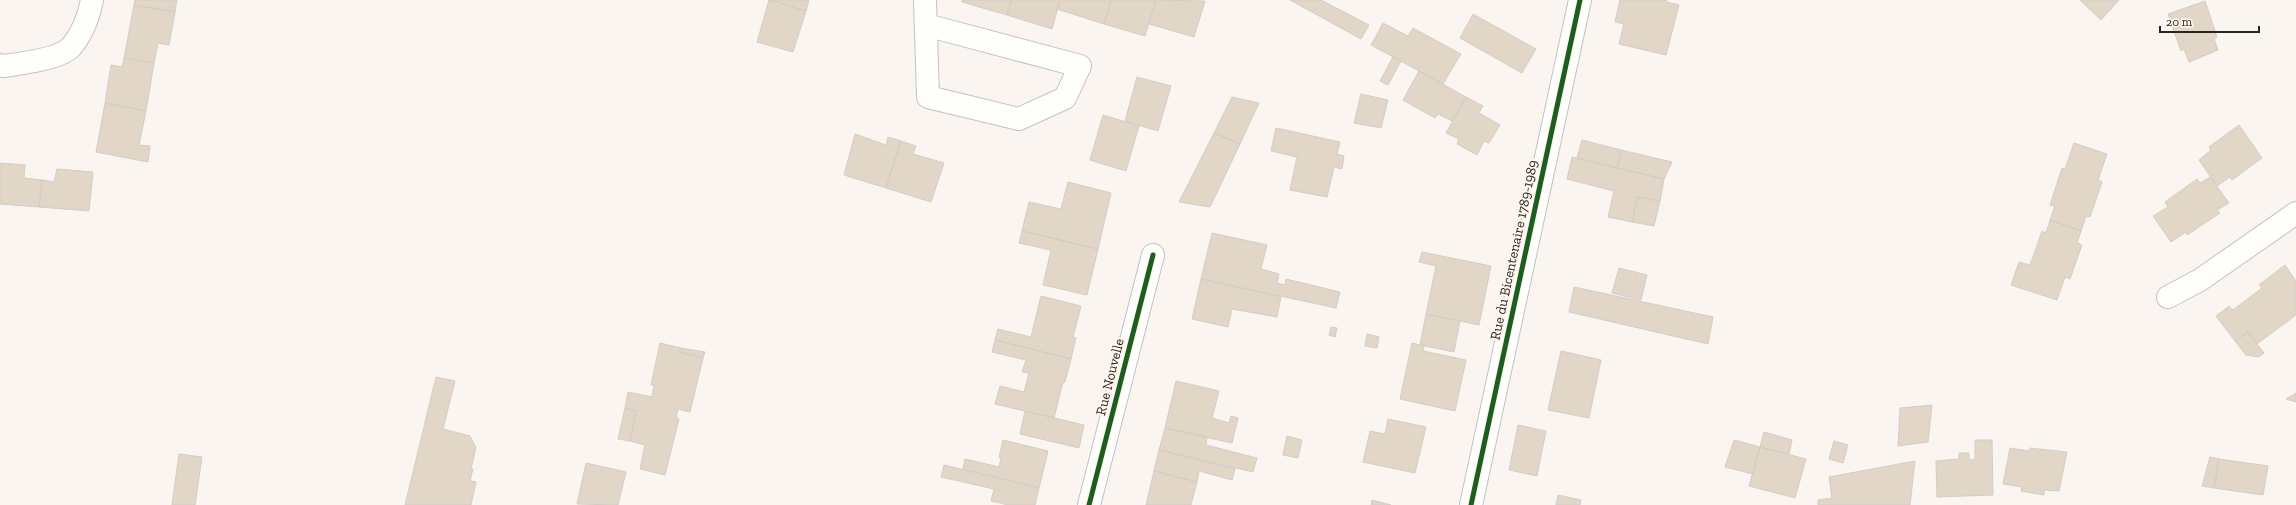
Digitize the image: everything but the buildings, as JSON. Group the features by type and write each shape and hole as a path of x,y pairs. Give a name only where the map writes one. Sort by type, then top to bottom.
{"street":[{"path":"0,65 4,66 39,61 70,48 89,17 92,0"},
{"path":"926,0 926,25 928,97 1019,119 1064,98 1080,66 926,25"},
{"name":"Rue du Bicentenaire 1789-1989","path":"1471,505 1580,0"},
{"path":"2168,297 2200,280 2296,213"},
{"name":"Rue Nouvelle","path":"1089,505 1153,256"}],"cycle path":[{"path":"1471,505 1580,0"},
{"path":"1089,505 1153,255"}]}
